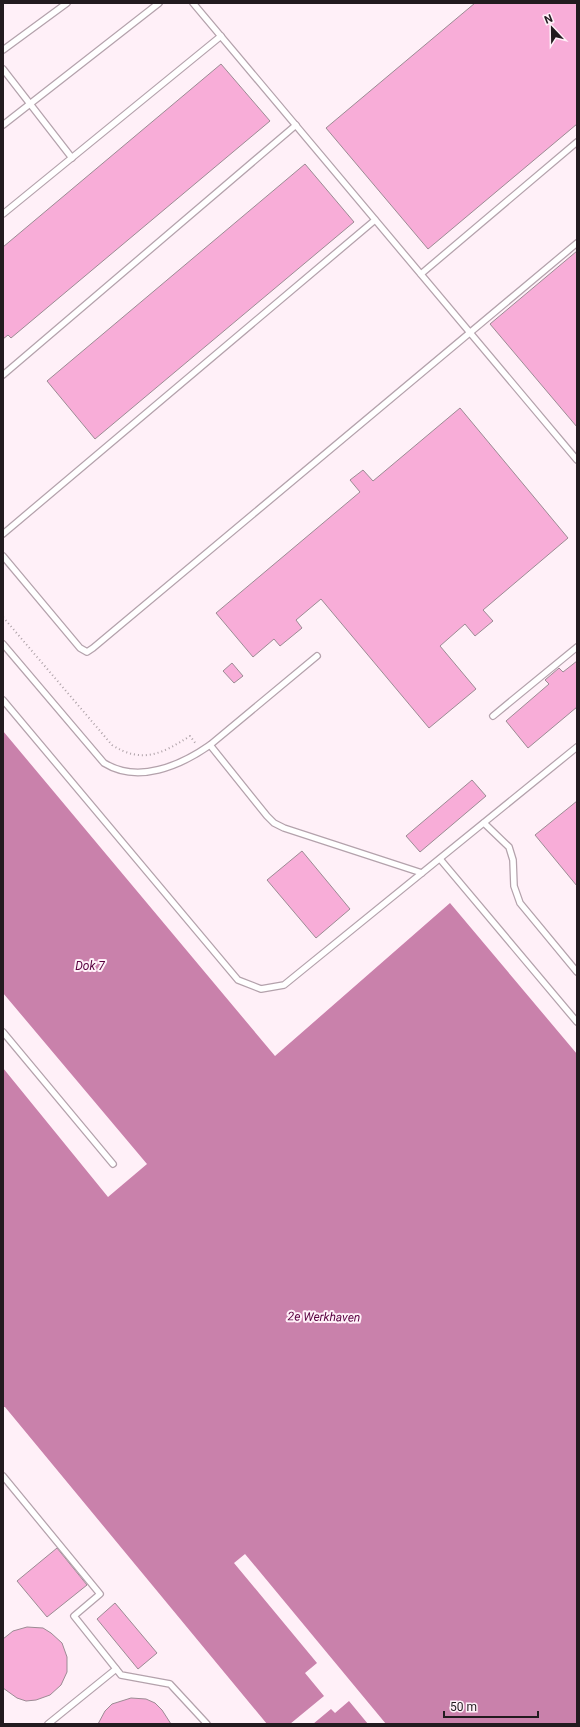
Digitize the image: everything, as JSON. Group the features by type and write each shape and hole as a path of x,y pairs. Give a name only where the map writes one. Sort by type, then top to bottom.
{"lane":[{"path":"3,50 66,3"},
{"path":"3,125 159,3"},
{"path":"193,3 577,460"},
{"path":"3,214 221,36"},
{"path":"3,69 72,158"},
{"path":"3,375 296,126"},
{"path":"421,274 577,142"},
{"path":"3,534 375,220"},
{"path":"3,556 80,648 87,652 94,648 577,243"},
{"path":"3,644 104,763 125,772 139,774 153,771 185,760 201,751 317,656"},
{"path":"493,716 577,647"},
{"path":"3,700 238,980 261,989 284,985 577,748"},
{"path":"210,744 274,823 284,828 422,873"},
{"path":"484,823 508,847 514,860 514,886 520,903 577,972"},
{"path":"440,859 577,1022"},
{"path":"3,1032 113,1164"},
{"path":"3,1476 100,1594 74,1616 116,1669 121,1675 170,1684 207,1724"},
{"path":"48,1724 116,1669"}],"path":[{"path":"3,617 112,744 124,752 138,755 153,754 171,748 190,736 201,751"}],"water":[{"path":"3,731 275,1056 450,903 577,1054 577,1724 267,1724 5,1407 3,1407 3,1068 108,1197 147,1164 3,993"}],"pier":[{"path":"245,1554 386,1724 368,1724 349,1701 335,1713 331,1709 313,1724 290,1724 324,1696 305,1673 317,1663 234,1563"}],"building":[{"path":"475,3 577,3 577,124 428,249 326,128"},
{"path":"221,64 270,121 11,338 8,335 3,339 3,247"},
{"path":"305,164 354,222 95,439 47,381"},
{"path":"577,251 577,427 490,324"},
{"path":"460,408 568,538 483,610 493,621 475,636 465,624 440,646 476,689 429,728 321,599 296,620 302,628 280,646 274,639 253,657 216,613 360,492 350,480 363,470 373,481"},
{"path":"577,661 577,707 528,748 506,721 549,684 545,680 559,668 563,672"},
{"path":"232,663 243,676 234,683 223,671"},
{"path":"472,780 486,796 420,852 406,836"},
{"path":"577,801 577,886 535,835"},
{"path":"302,851 350,909 316,938 267,880"},
{"path":"57,1548 87,1585 47,1617 17,1581"},
{"path":"115,1603 157,1653 138,1669 97,1619"},
{"path":"27,1627 43,1628 62,1643 67,1657 67,1672 61,1685 50,1695 36,1700 26,1701 17,1698 3,1688 3,1639 13,1631"},
{"path":"131,1698 146,1699 155,1703 162,1710 171,1724 98,1724 105,1711 112,1704"}],"water label":[{"name":"Dok 7","path":"90,966"},
{"name":"2e Werkhaven","path":"324,1317"}]}
